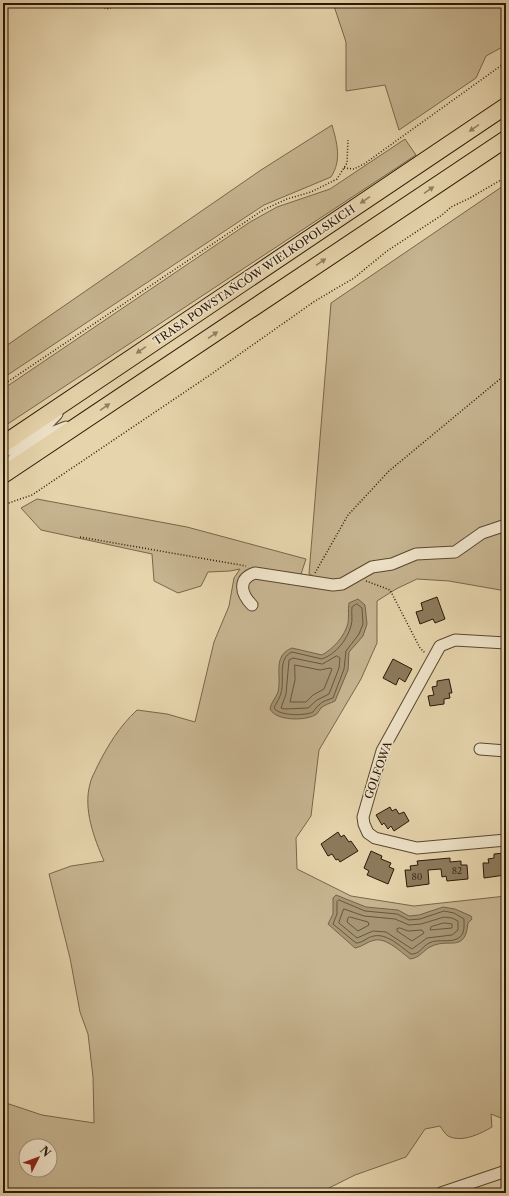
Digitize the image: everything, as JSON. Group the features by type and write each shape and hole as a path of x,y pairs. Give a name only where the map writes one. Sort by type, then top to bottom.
{"highway":[{"name":"TRASA POWSTAŃCÓW WIELKOPOLSKICH","path":"3,444 506,106"},
{"path":"3,475 506,139"}],"lane":[{"path":"3,470 74,396"},
{"path":"3,452 89,418"},
{"path":"252,605 243,594 242,587 244,580 250,575 256,573 333,585 342,584 372,567 392,564 416,554 455,552 482,533 506,525"},
{"name":"GOLFOWA","path":"506,643 455,640 440,646 382,751 365,805 363,817 368,833 375,838 417,848 506,840"},
{"path":"480,749 506,751"},
{"path":"441,1193 506,1171"}],"path":[{"path":"84,3 109,10 116,3"},
{"path":"344,168 354,169 364,164 506,62"},
{"path":"3,384 263,210 287,199 311,192 337,179 347,163 348,140"},
{"path":"3,505 32,495 210,375 315,301 354,278 387,251 442,215 451,207 506,177"},
{"path":"313,578 348,515 389,470 506,374"},
{"path":"80,537 248,567"},
{"path":"353,578 383,586 390,590 420,648 431,660"}],"shaded area":[{"path":"333,3 506,3 506,45 486,56 476,78 399,130 385,85 346,91 346,42"},
{"path":"332,125 338,151 336,164 331,177 264,205 3,378 3,348 261,170"},
{"path":"405,139 416,155 3,427 3,389 250,222 277,207 330,189"},
{"path":"506,184 506,591 449,581 417,579 396,589 377,601 377,643 361,679 319,750 311,816 296,838 297,869 351,896 414,906 506,896 506,1120 491,1114 492,1127 471,1137 459,1139 448,1136 440,1126 425,1129 406,1157 355,1175 319,1193 3,1193 3,1102 42,1115 94,1123 93,1077 88,1034 80,1012 70,958 49,874 71,866 104,861 93,833 89,813 88,794 92,777 105,751 119,730 131,716 137,710 167,714 195,722 214,642 229,606 234,578 240,569 208,572 201,586 178,593 154,581 152,554 41,530 21,508 37,499 187,527 306,559 301,574 315,577 309,574 331,303"}],"water":[{"path":"358,599 365,605 367,624 363,636 349,652 348,670 335,701 322,707 318,713 310,717 291,719 278,716 273,713 270,709 271,704 278,692 279,667 282,656 286,651 292,648 322,655 334,646 346,628 349,603"},
{"path":"336,895 366,907 398,910 409,916 419,915 443,907 455,909 471,916 472,919 468,923 464,938 460,941 456,943 432,946 419,956 410,959 394,946 380,940 375,940 355,948 328,924 333,914 333,898"}],"building":[{"path":"437,597 445,619 435,623 433,619 420,624 416,612 423,610 421,603"},
{"path":"393,659 412,669 405,682 399,678 396,685 383,678"},
{"path":"449,679 452,693 449,693 450,698 444,699 444,704 430,706 428,696 434,695 432,687 437,686 437,681"},
{"path":"390,807 392,811 396,809 399,814 404,812 409,821 394,831 391,826 388,829 384,823 382,825 376,815"},
{"path":"338,832 341,837 344,835 349,842 351,841 358,851 340,862 338,859 336,860 332,854 328,856 321,844"},
{"path":"371,851 382,856 381,859 391,863 389,867 394,869 388,884 367,875 369,871 364,868"},
{"path":"504,853 505,875 484,878 483,863 489,863 488,859 494,858 494,854"},
{"path":"450,858 450,862 461,861 461,865 467,865 468,879 447,881 446,876 442,877 441,869 428,870 429,884 407,887 405,870 411,870 410,866 418,865 417,861"}],"waterway":[{"path":"3,1185 9,1193"}]}
